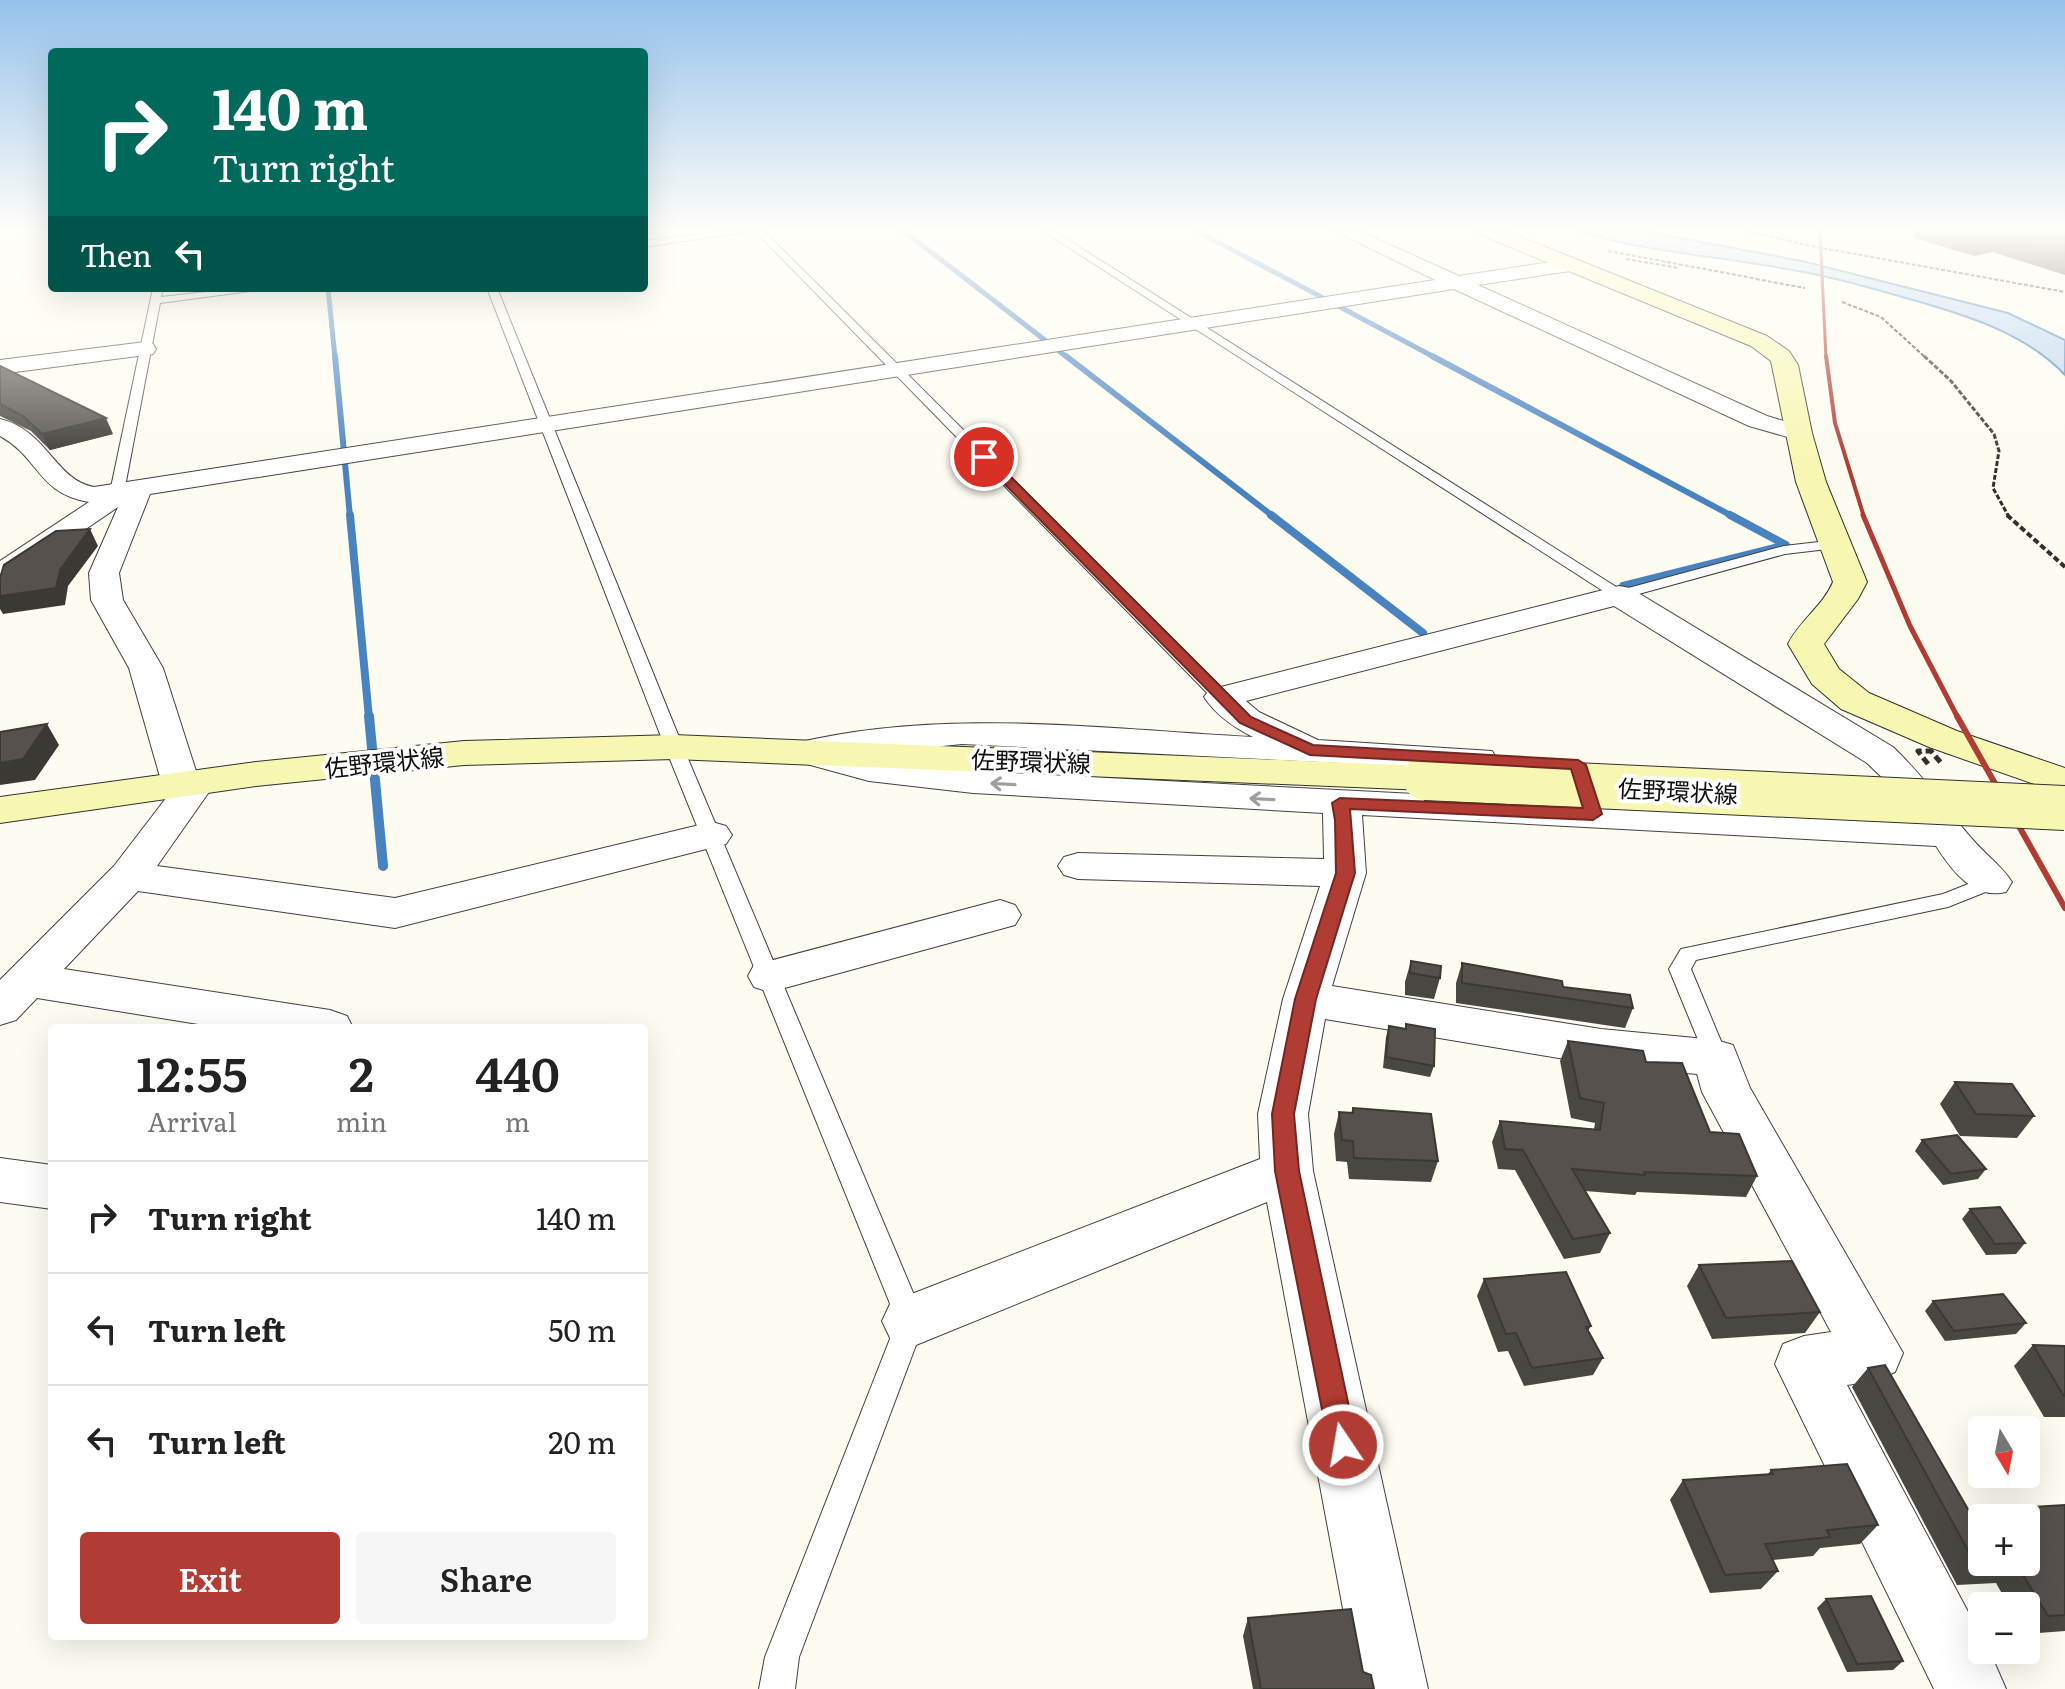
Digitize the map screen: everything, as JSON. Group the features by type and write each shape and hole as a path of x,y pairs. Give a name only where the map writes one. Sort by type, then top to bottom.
{"street":[{"path":"0,426 30,445 60,484 76,493 128,490 1288,310"},
{"path":"1517,310 1758,421 1798,433"},
{"path":"1678,310 1772,349 1786,365 1798,433 1811,482 1850,582 1845,598 1819,620 1806,644 1825,676 1855,701 1943,739 2065,782"},
{"path":"0,367 145,349"},
{"path":"0,574 128,490"},
{"path":"14,994 129,876 189,783 146,668 107,600 104,573 128,490"},
{"path":"1221,697 1619,595 1880,755 1906,780 1991,882"},
{"path":"1221,697 1246,720 1328,777 1344,820 1345,873 1306,999 1283,1114 1287,1171 1393,1689"},
{"path":"1816,713 1855,701"},
{"path":"801,751 895,738 962,733 1328,777 1593,814 1948,834"},
{"name":"佐野環状線","path":"0,810 189,783 464,753 674,747 2065,808"},
{"path":"801,751 869,770 973,782 1328,777 1578,765 1906,780"},
{"path":"129,876 395,913 712,835"},
{"path":"1078,866 1345,873"},
{"path":"770,976 1000,915"},
{"path":"14,994 293,1024"},
{"path":"1306,999 1601,1047 1716,1058 1727,1092 1874,1353 1804,1364 1971,1689"},
{"path":"911,1321 1287,1171"},
{"path":"0,1180 48,1186"}],"lane":[{"path":"128,490 152,310"},
{"path":"501,310 674,747 911,1321 782,1657 777,1689"},
{"path":"837,310 1221,697"},
{"path":"1174,310 1619,595 1784,550 1836,544"},
{"path":"1578,765 1593,814"},
{"path":"1716,1058 1680,969 1689,954 1948,900 1991,882"}],"path":[{"path":"1862,310 1881,317 1951,381 1994,434 1999,451 1993,488 2010,520 2065,567"}],"water":[{"path":"1945,310 1995,310 2065,340 2065,375 2016,338"}],"building":[{"path":"0,366 106,418 42,434 23,416 0,404"},
{"path":"90,529 60,570 56,588 0,596 4,565 56,531"},
{"path":"47,724 23,759 0,763 0,732"},
{"path":"1411,961 1441,966 1440,978 1410,973"},
{"path":"1462,963 1562,981 1563,987 1630,995 1633,1008 1462,983"},
{"path":"1406,1024 1435,1029 1434,1066 1386,1057 1389,1026 1406,1029"},
{"path":"1568,1041 1643,1051 1646,1062 1682,1063 1710,1132 1739,1134 1757,1176 1644,1172 1645,1175 1572,1169 1610,1233 1573,1239 1523,1150 1505,1149 1500,1121 1600,1130 1604,1103 1580,1098"},
{"path":"1955,1082 2012,1084 2034,1116 1976,1114"},
{"path":"1353,1108 1431,1114 1438,1161 1354,1158 1353,1141 1342,1140 1339,1112 1353,1113"},
{"path":"1957,1135 1986,1169 1951,1174 1922,1140"},
{"path":"2000,1207 2025,1243 1995,1244 1970,1209"},
{"path":"1792,1261 1820,1312 1726,1318 1699,1265"},
{"path":"1566,1272 1591,1326 1586,1327 1603,1358 1532,1368 1516,1333 1506,1334 1484,1279"},
{"path":"2003,1294 2026,1323 1954,1331 1933,1301"},
{"path":"2033,1345 2065,1346 2065,1396 2064,1396"},
{"path":"1885,1365 1968,1509 1968,1551 1868,1368"},
{"path":"1847,1464 1878,1525 1827,1530 1830,1537 1765,1544 1778,1571 1725,1575 1683,1480 1773,1474 1771,1470"},
{"path":"2065,1505 2065,1615 2048,1616 2040,1603 2040,1592 2033,1592 2024,1576 2040,1576 2040,1507"},
{"path":"1871,1596 1903,1661 1857,1664 1826,1599"},
{"path":"1351,1609 1363,1672 1371,1675 1374,1689 1261,1689 1248,1618"}],"waterway":[{"path":"330,310 335,358"},
{"path":"1006,310 1068,358"},
{"path":"1345,310 1436,358"},
{"path":"335,356 350,517"},
{"path":"1066,356 1274,517"},
{"path":"1432,356 1734,517"},
{"path":"350,515 369,718"},
{"path":"1271,515 1423,633"},
{"path":"1633,593 1623,586 1786,545 1730,515"},
{"path":"369,716 383,866"}],"railway":[{"path":"1824,310 1826,358"},
{"path":"1826,356 1835,423 1864,517"},
{"path":"1863,515 1910,626 1958,718"},
{"path":"1957,716 2065,908"}],"route":[{"path":"984,457 1246,720 1310,750 1578,765 1593,814 1340,803 1344,820 1343,886 1306,999 1283,1114 1287,1171 1343,1445"}]}
